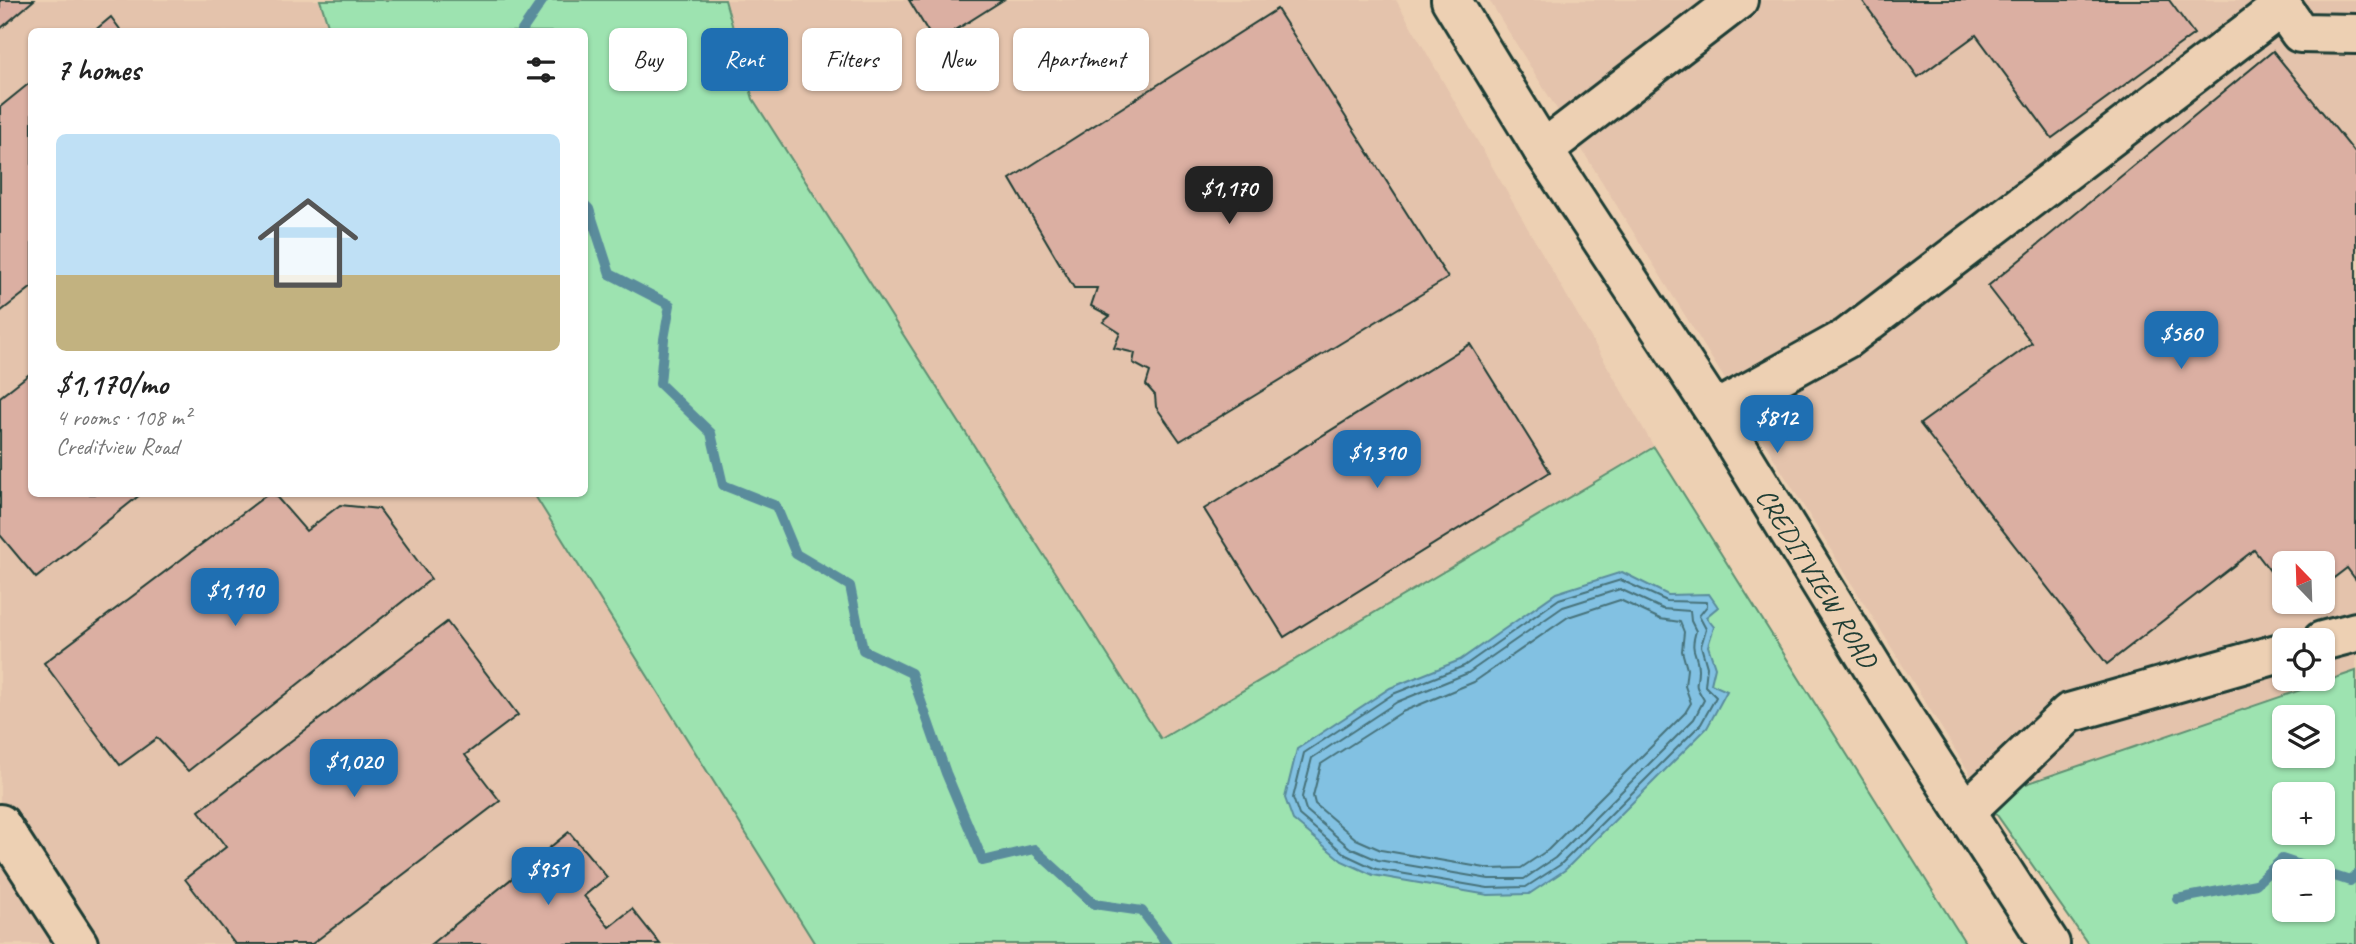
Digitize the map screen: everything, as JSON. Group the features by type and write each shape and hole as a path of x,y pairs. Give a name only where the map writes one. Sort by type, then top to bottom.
{"street":[{"name":"CREDITVIEW ROAD","path":"1451,0 1543,150 1715,411 1898,707 2050,944"},
{"path":"1543,150 1738,0"},
{"path":"1715,411 1847,338 2279,3 2300,33 2356,34"},
{"path":"2335,638 2356,632"},
{"path":"1965,812 2069,713 2272,655"},
{"path":"0,824 78,944"}],"shaded area":[{"path":"0,0 320,0 329,28 28,28 28,497 536,497 815,944 0,944"},
{"path":"725,0 1396,0 1654,447 1161,739 753,99 751,91 788,91 788,28 733,28"},
{"path":"1489,0 2356,0 2356,671 2335,678 2335,628 2272,628 2272,691 2298,691 1985,798"}],"green space":[{"path":"320,0 725,0 733,28 701,28 701,91 751,91 753,99 1161,739 1654,447 1966,944 815,944 536,497 588,497 588,28 329,28"},
{"path":"2356,671 2356,944 2088,944 1985,798 2298,691 2335,691 2335,678"}],"water":[{"path":"1622,572 1668,595 1709,594 1718,607 1706,617 1714,627 1708,646 1715,667 1711,684 1727,691 1707,728 1565,870 1529,894 1488,895 1373,875 1342,861 1293,820 1285,798 1297,749 1390,688 1460,660 1556,593"}],"building":[{"path":"0,0 34,0 0,29"},
{"path":"909,0 1003,0 959,28 926,28"},
{"path":"1862,0 2169,0 2194,34 2052,138 1976,35 1918,77"},
{"path":"1277,9 1448,278 1180,441 1156,407 1155,395 1146,385 1150,372 1133,363 1135,353 1114,348 1120,333 1103,322 1110,316 1091,306 1097,288 1074,288 1010,179"},
{"path":"111,17 119,28 98,28"},
{"path":"2273,51 2356,154 2356,580 2347,568 2335,577 2335,551 2272,551 2272,573 2254,550 2107,664 1920,424 2032,343 1988,286"},
{"path":"28,84 28,290 0,312 0,107"},
{"path":"1470,344 1550,472 1284,637 1204,509"},
{"path":"28,375 28,497 137,497 36,578 0,535 0,397"},
{"path":"264,497 277,497 306,531 340,505 379,509 431,579 188,771 157,738 120,765 44,663"},
{"path":"447,622 518,715 465,755 500,801 312,944 235,944 185,879 226,847 199,811"},
{"path":"569,832 607,877 584,896 609,927 632,909 660,944 431,944"}],"waterway":[{"path":"524,28 543,0"},
{"path":"588,208 610,274 670,305 660,384 711,433 723,485 776,506 796,554 850,586 863,650 911,673 946,773 983,861 1034,849 1094,904 1142,911 1167,944"},
{"path":"2177,899 2256,884 2272,869"},
{"path":"2335,876 2350,881 2356,875"}]}
